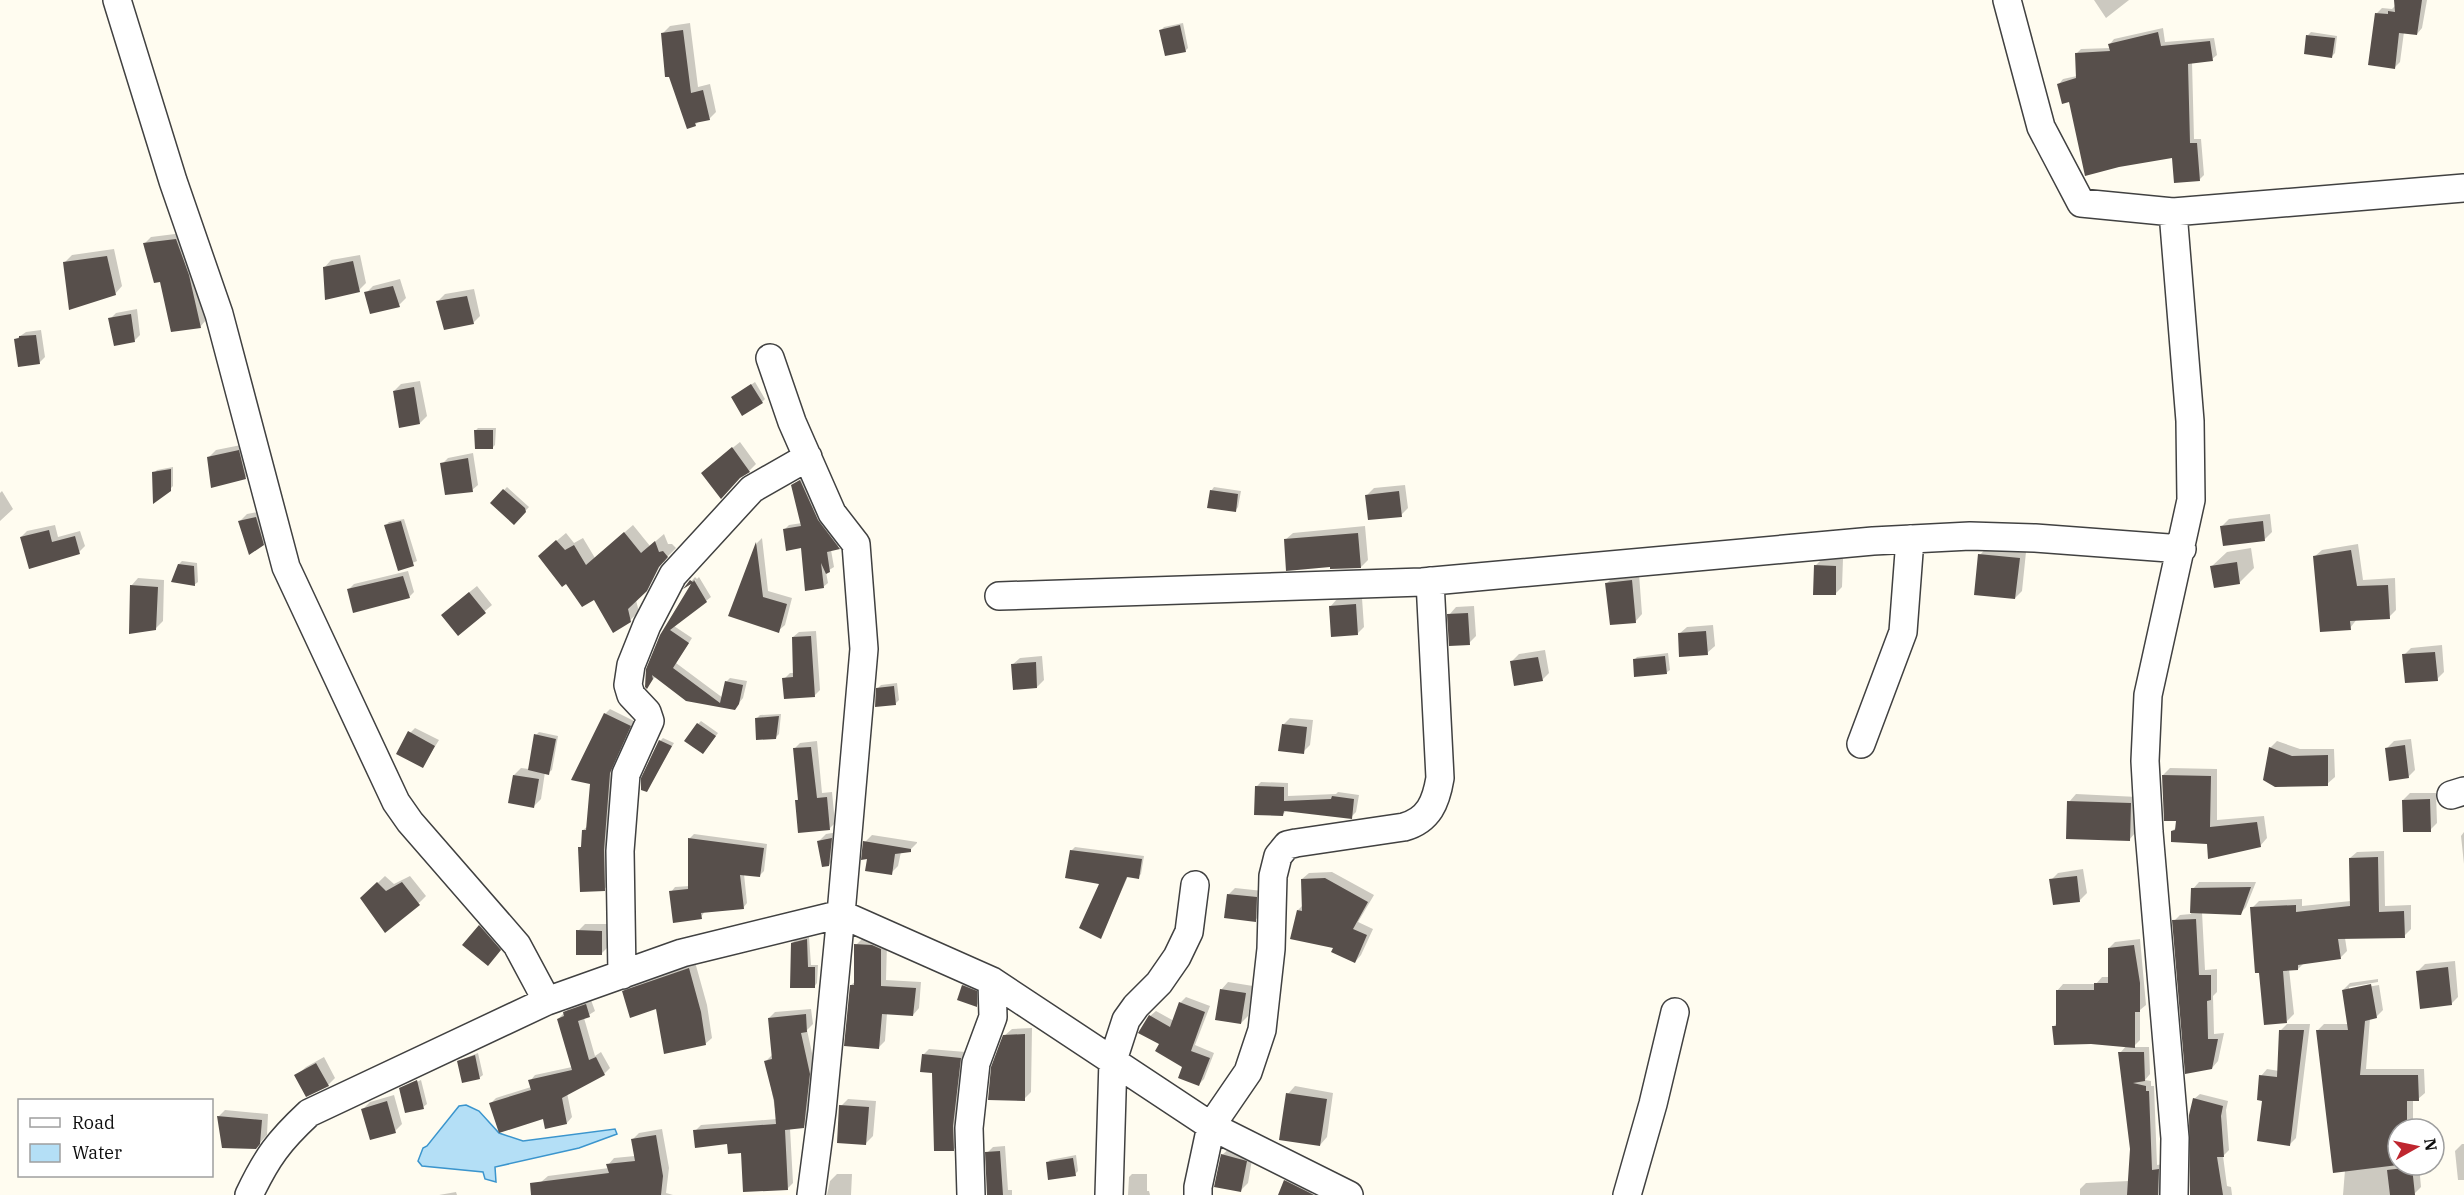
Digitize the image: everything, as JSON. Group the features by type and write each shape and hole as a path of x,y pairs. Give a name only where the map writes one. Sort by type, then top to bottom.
{"street":[{"path":"117,0 173,181 219,314 286,567 396,802 410,822 517,945 547,1001"},
{"path":"2007,0 2041,127 2081,203 2174,212 2464,188"},
{"path":"2174,212 2190,421 2191,500 2148,695 2145,761 2175,1137 2174,1195"},
{"path":"771,358 792,422 832,513 856,544 864,649 822,1111 811,1195"},
{"path":"622,975 620,851 626,774 650,721 647,712 631,695 628,685 631,665 647,625 673,574 752,489 808,457"},
{"path":"999,596 1430,581 1910,539 1970,536 2035,538 2181,549"},
{"path":"1862,744 1903,632 1910,539"},
{"path":"1198,1195 1211,1126 1248,1072 1262,1030 1271,949 1273,876 1278,856 1287,845 1417,823 1428,813 1436,799 1440,778 1430,581"},
{"path":"1109,1195 1113,1060 1126,1020 1136,1006 1160,983 1177,957 1189,932 1195,885"},
{"path":"249,1195 261,1170 282,1138 309,1113 547,1001 682,953 841,914 992,981 1211,1126 1349,1195"},
{"path":"971,1195 969,1128 976,1064 993,1017 992,981"},
{"path":"1627,1195 1653,1104 1675,1012"}],"water":[{"path":"466,1105 479,1111 499,1133 523,1141 615,1129 617,1134 579,1148 495,1167 496,1182 485,1179 483,1172 422,1166 418,1161 423,1148 459,1106"}],"building":[{"path":"2394,0 2422,0 2417,35 2399,33 2395,69 2368,65 2375,13 2395,12"},
{"path":"1180,25 1186,52 1165,56 1159,30"},
{"path":"683,30 691,93 703,90 710,120 695,123 696,126 687,129 669,77 665,77 661,33"},
{"path":"2158,32 2161,46 2210,41 2213,61 2188,64 2190,143 2197,143 2200,181 2174,183 2172,158 2119,167 2085,176 2069,102 2062,104 2057,84 2076,78 2075,53 2110,51 2108,44"},
{"path":"2306,35 2335,38 2332,58 2304,54"},
{"path":"176,239 189,275 201,328 171,332 160,282 154,283 143,243"},
{"path":"107,256 116,295 69,310 63,262"},
{"path":"353,261 360,292 325,300 323,267"},
{"path":"393,286 400,307 370,314 364,292"},
{"path":"467,296 474,324 444,330 436,301"},
{"path":"131,314 135,342 114,346 108,318"},
{"path":"36,335 40,364 18,367 14,339 19,336"},
{"path":"751,384 763,403 742,416 731,397"},
{"path":"414,387 420,424 399,428 393,391"},
{"path":"474,430 493,430 493,449 475,449"},
{"path":"732,447 750,472 740,478 721,499 701,473"},
{"path":"239,450 246,479 211,488 207,457"},
{"path":"468,458 473,492 445,495 440,463"},
{"path":"171,469 171,491 153,504 152,472"},
{"path":"800,480 818,520 840,549 827,552 830,572 826,574 821,563 824,588 805,591 801,548 786,551 783,529 801,526 791,485"},
{"path":"503,489 525,508 526,512 514,525 490,503"},
{"path":"1210,490 1238,494 1236,512 1207,508"},
{"path":"1399,491 1402,517 1368,520 1365,495"},
{"path":"256,517 264,545 249,555 238,521"},
{"path":"401,521 414,566 398,571 384,525"},
{"path":"2263,521 2265,541 2223,546 2220,526"},
{"path":"49,530 52,542 75,536 80,554 29,569 20,537"},
{"path":"624,532 641,553 655,541 659,552 663,551 668,557 659,567 647,591 628,609 631,622 613,633 594,600 582,607 566,584 562,587 538,556 556,540 565,550 574,545 586,565"},
{"path":"1358,533 1361,568 1330,569 1330,567 1286,571 1284,539"},
{"path":"756,542 763,597 787,604 779,633 728,616"},
{"path":"2351,550 2357,586 2388,585 2390,619 2350,621 2351,630 2320,632 2313,556"},
{"path":"1978,554 2020,558 2015,599 1974,595"},
{"path":"2237,562 2240,584 2214,588 2210,566"},
{"path":"178,564 194,566 195,586 171,582"},
{"path":"1814,565 1836,566 1836,595 1813,595"},
{"path":"403,576 410,598 353,613 347,589"},
{"path":"690,580 693,582 694,580 707,602 670,630 689,643 673,668 720,703 725,681 743,685 739,704 735,710 686,701 652,675 653,679 647,689 645,687 646,669 660,635 691,584 683,589"},
{"path":"1632,580 1636,623 1610,625 1605,583"},
{"path":"130,585 158,587 156,630 129,634"},
{"path":"469,592 486,613 458,636 441,615"},
{"path":"1356,604 1358,635 1331,637 1329,606"},
{"path":"1468,613 1470,645 1449,646 1447,614"},
{"path":"1706,631 1708,655 1679,657 1678,633"},
{"path":"811,636 815,697 784,699 782,678 793,677 792,637"},
{"path":"2435,652 2438,681 2405,683 2402,654"},
{"path":"1665,656 1667,674 1634,677 1633,659"},
{"path":"1538,657 1543,681 1514,686 1510,661"},
{"path":"1036,662 1037,688 1013,690 1011,664"},
{"path":"894,686 896,705 875,707 876,688"},
{"path":"604,713 631,726 610,773 604,850 605,891 580,892 578,847 581,847 582,830 586,830 590,784 571,780"},
{"path":"779,716 776,739 756,740 755,718"},
{"path":"697,723 716,736 703,754 684,741"},
{"path":"1282,724 1307,727 1304,754 1278,751"},
{"path":"408,731 435,746 423,768 396,754"},
{"path":"534,734 556,739 549,775 528,770"},
{"path":"659,740 672,746 647,792 641,790 641,778"},
{"path":"2405,745 2409,778 2389,781 2385,748"},
{"path":"811,747 817,798 827,797 830,830 798,833 795,800 798,800 793,748"},
{"path":"2269,747 2292,756 2328,755 2328,786 2275,787 2263,780"},
{"path":"513,775 539,779 534,808 508,803"},
{"path":"2162,775 2211,776 2210,827 2257,822 2261,847 2208,859 2207,844 2171,842 2171,831 2175,830 2176,821 2164,821"},
{"path":"1255,786 1284,787 1284,801 1331,799 1332,796 1354,799 1352,819 1284,811 1283,816 1254,815"},
{"path":"2430,799 2431,832 2403,832 2402,800"},
{"path":"2067,801 2131,803 2130,841 2066,839"},
{"path":"688,838 764,848 760,877 740,875 744,909 701,913 702,919 673,923 669,891 688,889"},
{"path":"832,838 829,866 822,867 817,841"},
{"path":"863,841 911,849 911,852 895,854 892,875 865,871 867,859 861,860"},
{"path":"1070,850 1142,859 1139,879 1127,877 1101,939 1079,928 1099,884 1065,878"},
{"path":"2378,857 2379,912 2404,911 2405,938 2338,939 2341,959 2298,965 2298,970 2283,971 2287,1023 2264,1025 2259,973 2255,973 2250,907 2296,905 2296,912 2350,906 2349,858"},
{"path":"2077,876 2080,902 2053,905 2049,879"},
{"path":"1325,878 1368,902 1353,929 1367,935 1355,963 1331,952 1333,948 1290,939 1297,910 1302,911 1301,879"},
{"path":"377,882 386,891 402,882 420,905 385,933 360,898"},
{"path":"2251,887 2241,915 2190,913 2191,888"},
{"path":"1227,894 1257,897 1256,922 1224,918"},
{"path":"2196,919 2199,975 2211,975 2211,1000 2207,1001 2208,1039 2218,1039 2212,1069 2185,1074 2172,920"},
{"path":"479,925 501,950 488,966 462,945"},
{"path":"576,930 602,931 602,955 576,955"},
{"path":"807,939 808,967 815,967 815,988 790,988 791,943"},
{"path":"854,944 872,945 881,949 881,986 916,988 913,1016 882,1014 879,1049 844,1046 850,985 854,985"},
{"path":"2134,945 2140,983 2140,1012 2135,1012 2135,1048 2091,1044 2054,1045 2052,1026 2056,1026 2056,990 2094,990 2094,983 2108,983 2108,948"},
{"path":"2448,967 2452,1005 2420,1009 2416,971"},
{"path":"689,968 701,1012 706,1045 664,1054 656,1009 630,1018 622,991"},
{"path":"2371,984 2377,1018 2365,1021 2360,1075 2418,1075 2419,1101 2407,1101 2407,1117 2386,1117 2386,1166 2333,1173 2316,1030 2348,1030 2342,990"},
{"path":"962,985 977,991 977,1007 957,1000"},
{"path":"1220,989 1246,993 1241,1024 1215,1020"},
{"path":"1179,1002 1205,1012 1191,1051 1210,1058 1199,1086 1178,1078 1182,1067 1155,1051 1159,1044 1138,1033 1149,1015 1170,1027"},
{"path":"586,1004 590,1017 578,1021 589,1060 596,1057 605,1075 562,1098 567,1124 545,1129 543,1119 499,1133 489,1103 531,1090 528,1080 572,1070 557,1019 564,1016 563,1012"},
{"path":"806,1014 807,1032 801,1033 810,1074 804,1128 785,1130 788,1190 743,1192 741,1153 728,1154 727,1144 695,1148 693,1130 776,1124 774,1100 764,1061 772,1059 768,1018"},
{"path":"2279,1030 2304,1030 2290,1146 2257,1141 2262,1101 2257,1100 2259,1075 2277,1077"},
{"path":"1025,1034 1025,1101 988,1100 991,1067 1003,1035"},
{"path":"2118,1052 2144,1052 2145,1081 2133,1083 2146,1086 2146,1091 2149,1091 2152,1170 2159,1169 2158,1195 2127,1195 2130,1149"},
{"path":"922,1054 961,1058 953,1126 954,1151 934,1151 932,1073 920,1072"},
{"path":"475,1055 480,1079 462,1083 457,1061"},
{"path":"316,1063 329,1086 306,1097 294,1075"},
{"path":"417,1080 424,1109 405,1113 399,1088"},
{"path":"1286,1093 1327,1099 1320,1146 1279,1140"},
{"path":"2193,1098 2223,1106 2221,1116 2224,1157 2217,1157 2223,1195 2190,1195 2189,1115"},
{"path":"387,1101 396,1133 370,1140 361,1109"},
{"path":"839,1105 869,1107 866,1145 837,1143"},
{"path":"217,1116 262,1120 260,1144 256,1149 222,1148"},
{"path":"656,1135 663,1176 661,1195 531,1195 530,1183 609,1173 606,1164 635,1161 631,1139"},
{"path":"1000,1151 1003,1195 987,1195 985,1152"},
{"path":"1221,1154 1247,1161 1241,1192 1214,1187"},
{"path":"1073,1158 1076,1176 1048,1180 1046,1162"},
{"path":"2388,1177 2413,1177 2415,1195 2390,1195"},
{"path":"1284,1180 1314,1195 1278,1195"}]}
